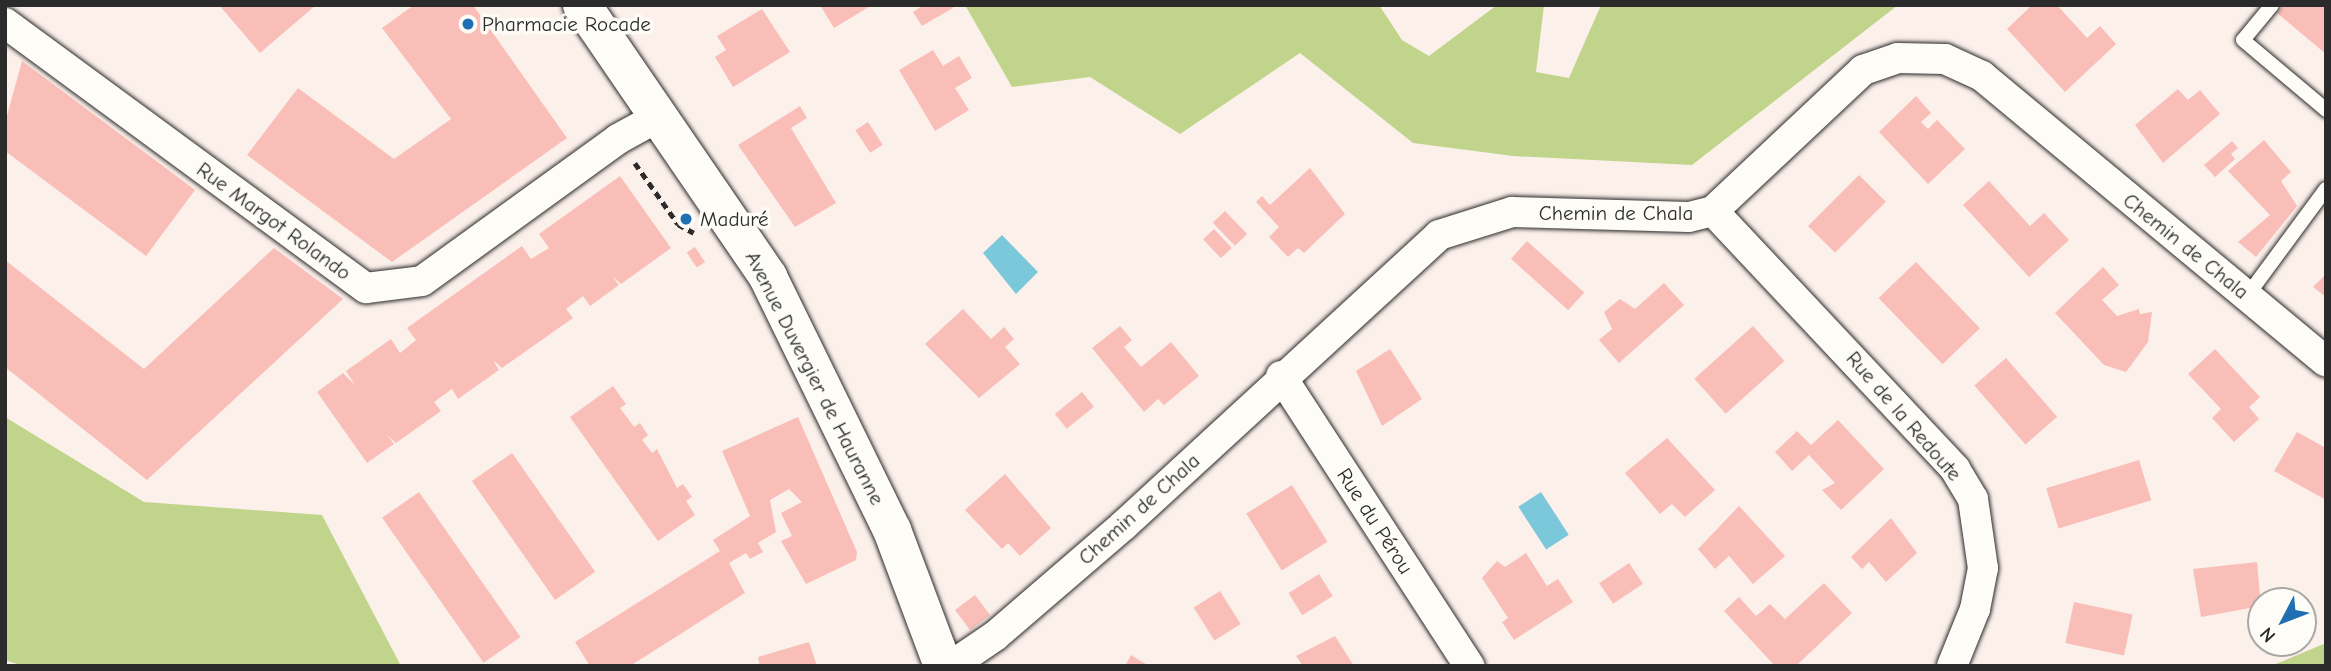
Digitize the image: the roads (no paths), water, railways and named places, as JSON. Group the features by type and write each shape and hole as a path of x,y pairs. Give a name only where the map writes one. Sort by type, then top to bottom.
{"main road":[{"name":"Avenue Duvergier de Hauranne","path":"582,5 768,277 892,530 943,666"}],"street":[{"name":"Rue Margot Rolando","path":"5,23 366,288 422,281 618,139 660,117"},
{"name":"Chemin de Chala","path":"951,666 995,636 1124,525 1281,376 1439,235 1474,220 1513,212 1689,217 1713,211 1863,70 1898,58 1945,59 1982,76 2326,362"},
{"name":"Rue de la Redoute","path":"1713,211 1946,459 1973,499 1983,568 1975,609 1952,666"},
{"name":"Rue du Pérou","path":"1281,376 1469,666"}],"lane":[{"path":"2272,5 2243,40 2326,110"},
{"path":"2247,296 2326,189"}],"water":[{"path":"1002,235 1038,272 1016,294 983,253"},
{"path":"1541,492 1569,535 1546,549 1518,507"}],"place":[{"name":"Pharmacie Rocade","path":"468,24"},
{"name":"Maduré","path":"686,219"}]}
